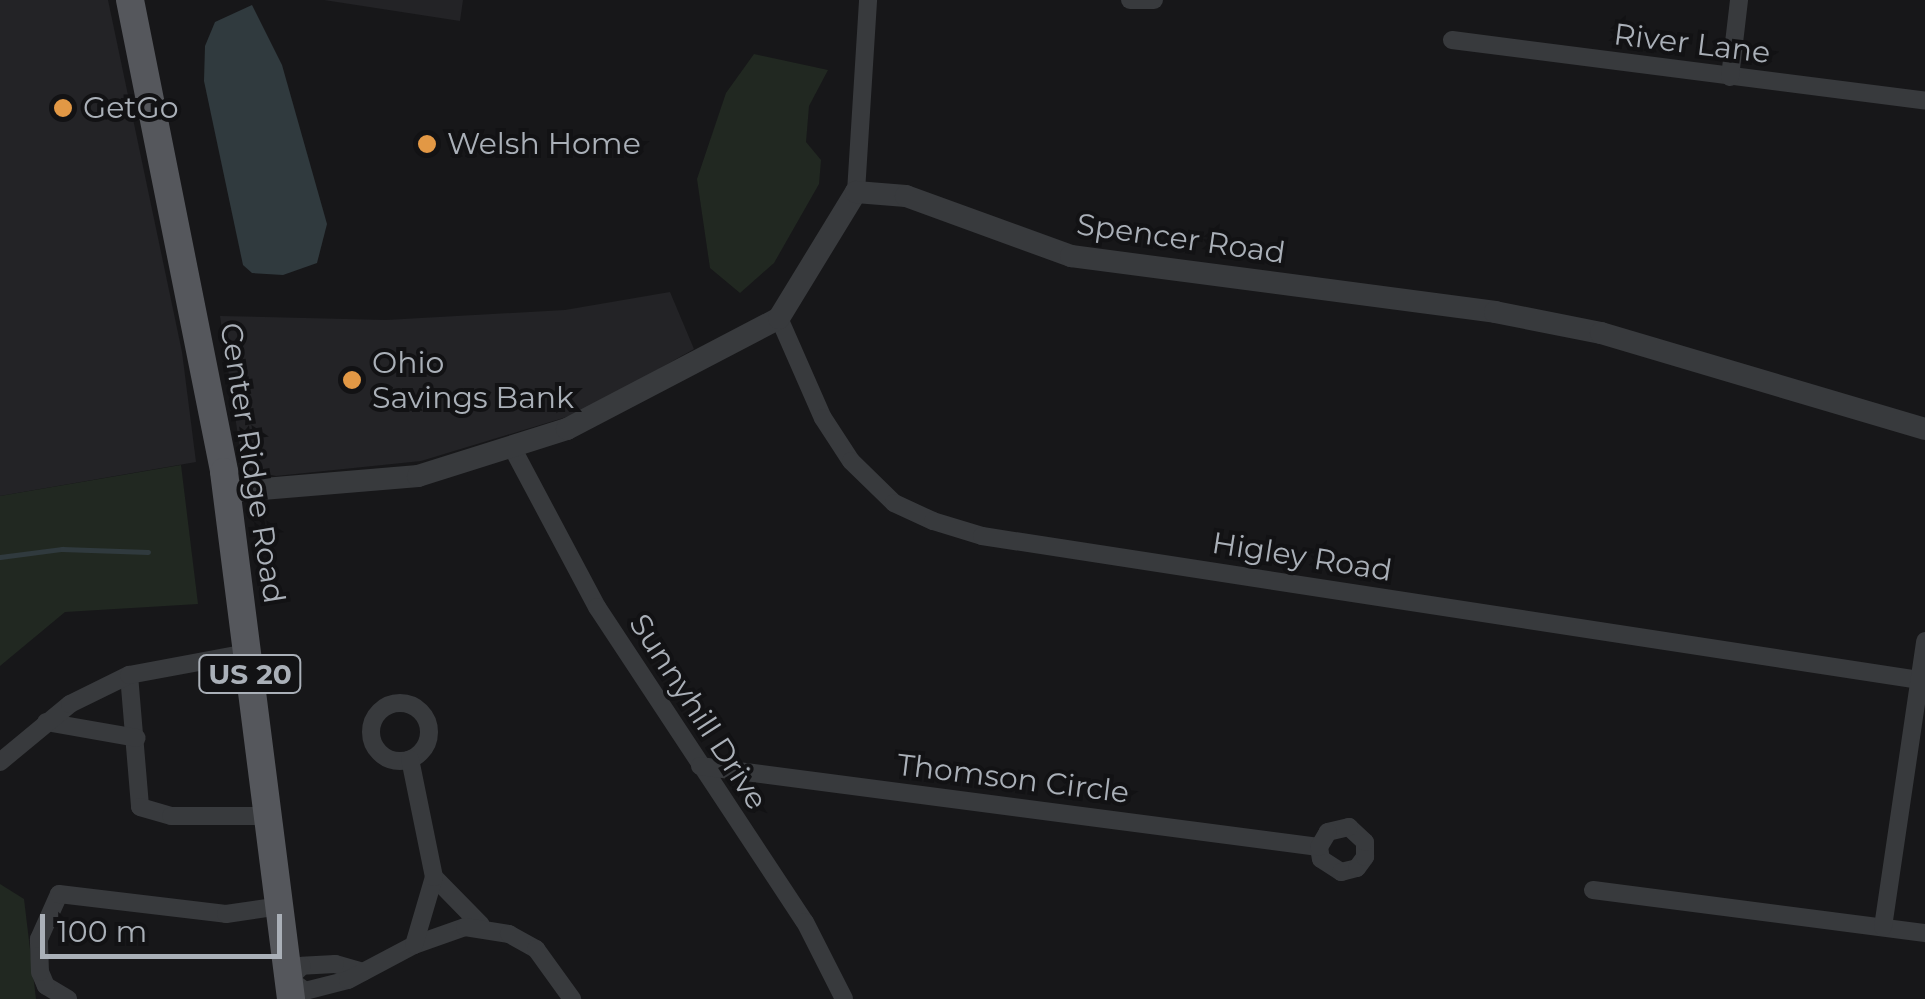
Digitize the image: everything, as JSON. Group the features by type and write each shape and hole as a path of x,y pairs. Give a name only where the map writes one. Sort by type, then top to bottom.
{"main road":[{"name":"Center Ridge Road","path":"130,0 227,492 290,989"}],"street":[{"path":"227,492 418,476 514,451 645,391 779,318 856,192 868,0"},
{"path":"1130,0 1154,0"},
{"path":"1730,77 1739,0"},
{"name":"River Lane","path":"1452,40 1925,101"},
{"name":"Spencer Road","path":"856,192 906,196 1072,256 1495,312 1601,333 1925,430"},
{"name":"Higley Road","path":"779,318 823,418 851,461 894,502 933,522 982,536 1922,681"},
{"name":"Sunnyhill Drive","path":"514,451 597,607 805,922 844,999"},
{"path":"1882,927 1925,641"},
{"path":"0,762 46,722 129,675 248,654"},
{"path":"129,675 140,808 146,814 269,816"},
{"path":"46,722 137,738"},
{"path":"410,759 434,877 414,946"},
{"name":"Thomson Circle","path":"700,766 1319,847"},
{"path":"434,877 481,925 536,949 572,999"},
{"path":"1592,890 1925,933"},
{"path":"68,999 46,986 40,972 39,939 59,894 226,914 281,906"},
{"path":"290,989 305,992 363,972 414,946 481,925"}],"shaded area":[{"path":"0,0 108,0 182,352 196,462 0,496"},
{"path":"324,0 463,0 460,21"},
{"path":"252,5 282,65 327,224 317,263 283,275 252,273 243,265 204,81 205,46 215,22"},
{"path":"754,54 828,70 809,106 806,142 821,160 819,184 774,263 740,293 710,268 697,179 726,93"},
{"path":"670,292 694,349 583,412 421,461 276,476 243,469 220,316 386,320 565,310"},
{"path":"181,465 198,604 65,612 0,666 0,496"},
{"path":"0,884 24,899 36,999 0,999"}],"waterway":[{"path":"0,557 62,549 148,552"}],"place":[{"name":"GetGo","path":"63,108"},
{"name":"Welsh Home","path":"427,144"},
{"name":"Ohio Savings Bank","path":"352,380"}]}
